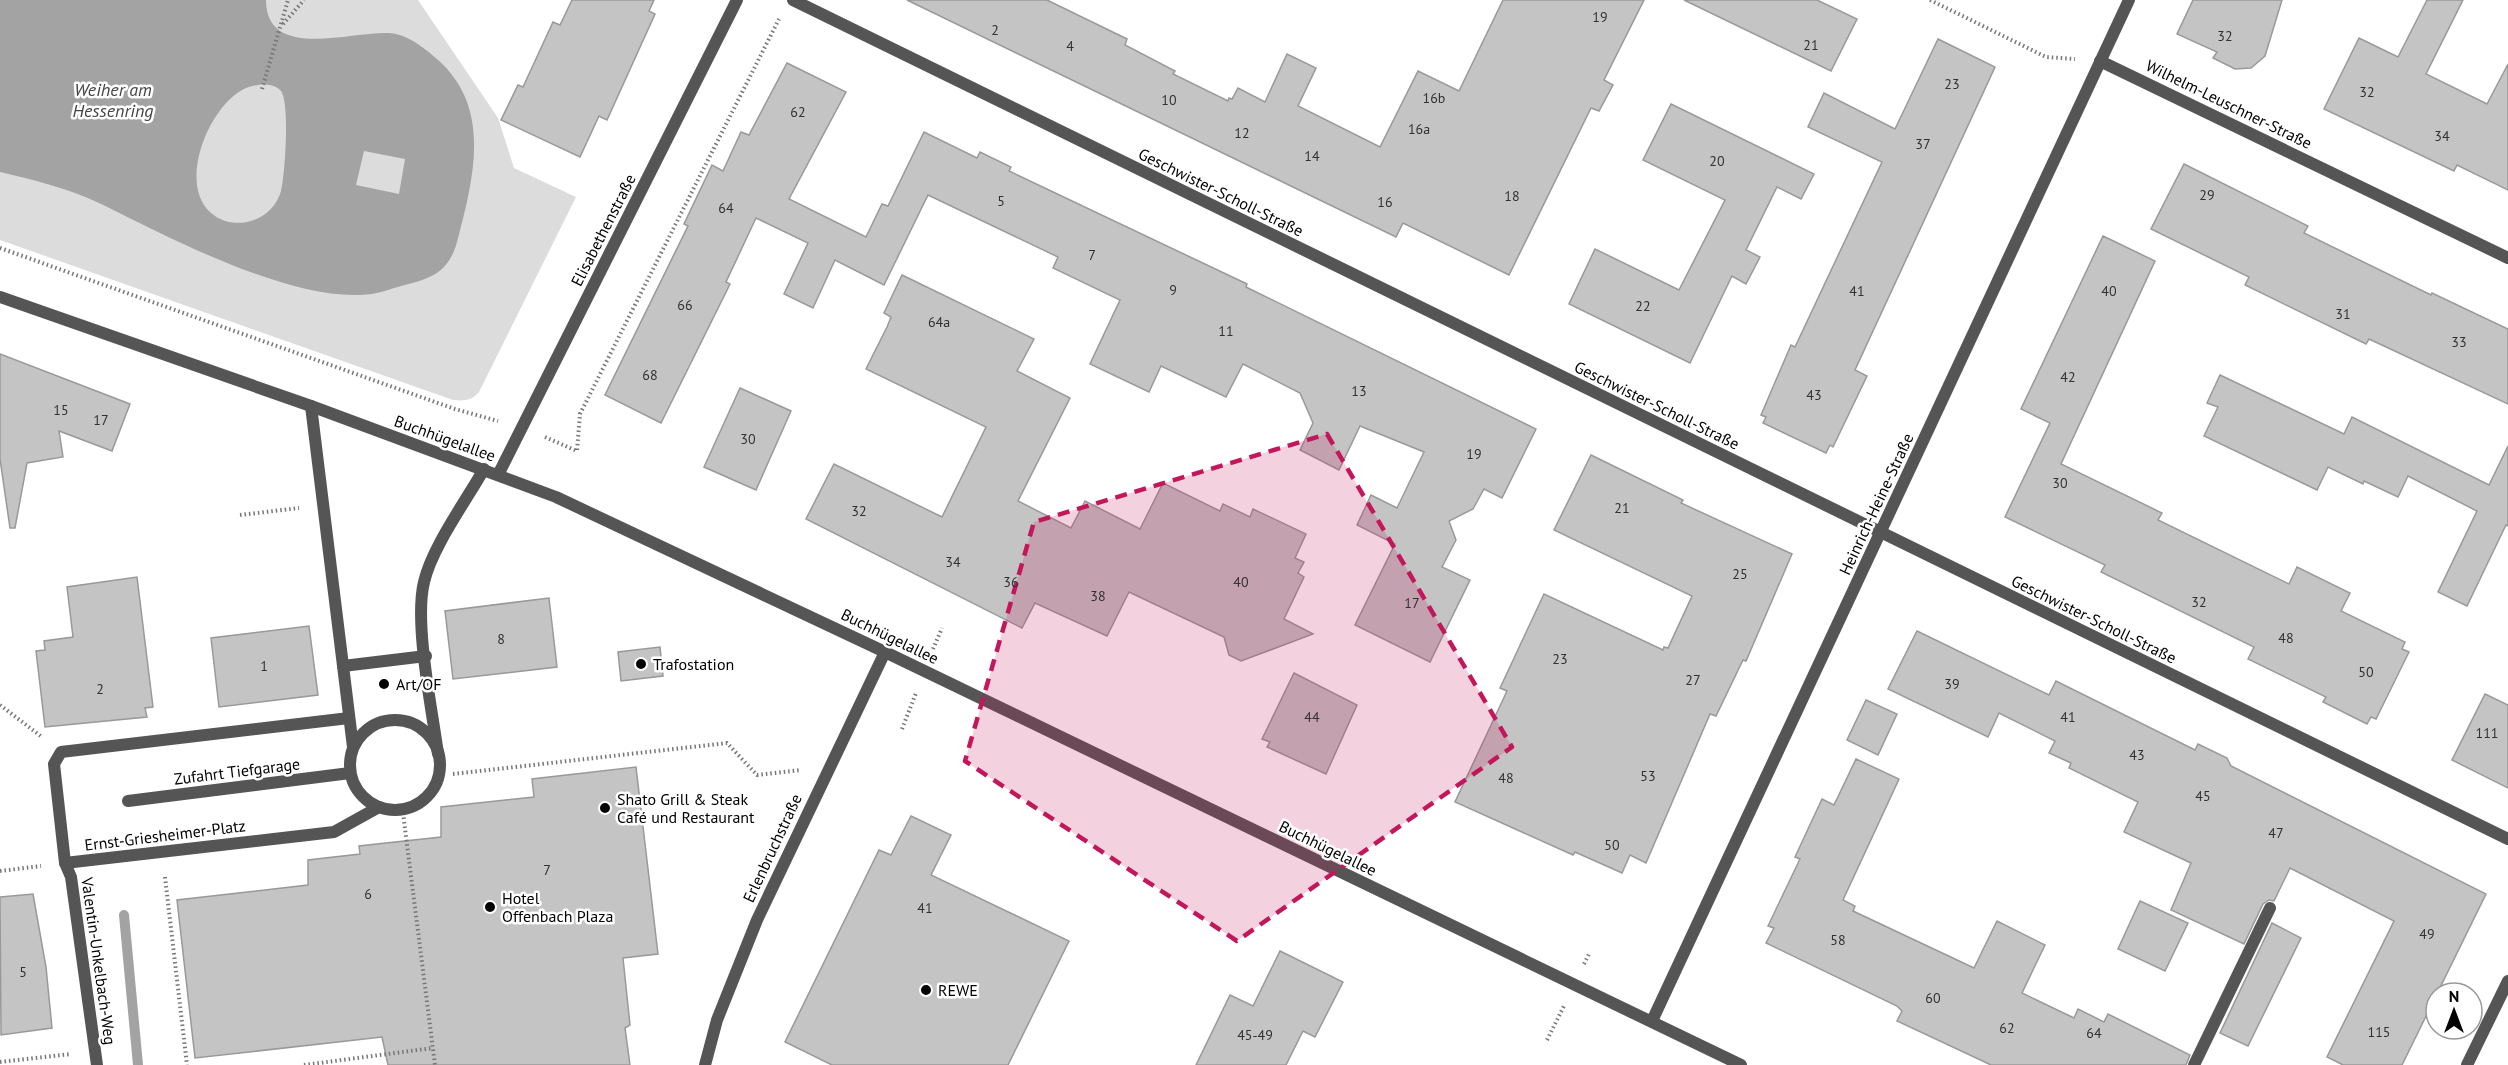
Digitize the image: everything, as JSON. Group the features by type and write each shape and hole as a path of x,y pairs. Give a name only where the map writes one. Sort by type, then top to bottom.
{"street":[{"name":"Elisabethenstraße","path":"498,475 737,0"},
{"name":"Geschwister-Scholl-Straße","path":"793,0 2508,839"},
{"name":"Heinrich-Heine-Straße","path":"1652,1022 2129,0"},
{"name":"Wilhelm-Leuschner-Straße","path":"2100,61 2508,258"},
{"name":"Buchhügelallee","path":"0,297 311,406 556,496 1652,1022 1723,1061 1741,1065"},
{"path":"311,406 353,747 350,773 357,791 379,807 403,810 424,799 438,776 438,754 421,615 424,581 433,558 484,469"},
{"name":"Erlenbruchstraße","path":"705,1065 717,1020 742,954 885,652"},
{"path":"343,666 426,656"},
{"path":"61,752 349,718"},
{"path":"353,747 363,733 376,724 390,721 409,722 422,730 431,740 438,754"},
{"name":"Ernst-Griesheimer-Platz","path":"61,752 54,764 65,863 334,832 379,807"},
{"name":"Zufahrt Tiefgarage","path":"128,801 350,773"},
{"name":"Valentin-Unkelbach-Weg","path":"65,863 71,877 97,1065"},
{"path":"2194,1065 2270,908"},
{"path":"2467,1065 2508,981"}],"path":[{"path":"262,90 283,24 288,0"},
{"path":"283,24 304,0"},
{"path":"1930,0 2046,57 2100,61"},
{"path":"0,248 455,409 522,427 577,451 580,414 784,11"},
{"path":"240,515 323,506"},
{"path":"0,705 61,752"},
{"path":"438,776 727,742 757,775 829,768"},
{"path":"403,810 435,1065"},
{"path":"162,852 187,1065"},
{"path":"0,871 65,863"},
{"path":"304,1065 433,1048"},
{"path":"0,1062 95,1051"}],"highlighted area":[{"path":"1327,434 1512,747 1237,941 965,761 1034,522"}],"shaded area":[{"path":"0,0 418,0 498,118 514,168 576,197 479,392 467,400 453,400 0,240"}],"water":[{"name":"Weiher am Hessenring","path":"0,0 266,0 270,20 282,32 298,37 318,39 381,33 396,34 424,48 455,79 466,100 472,123 474,146 469,194 457,242 446,264 439,271 421,280 388,290 357,295 321,292 282,283 241,269 75,193 0,172","holes":["264,84 278,88 284,98 286,140 281,191 270,210 252,221 241,223 220,219 211,213 201,200 197,184 197,166 201,147 218,113 230,99 245,89","364,151 405,159 399,194 356,185"]}],"building":[{"path":"572,0 654,0 649,11 655,14 607,120 599,116 580,157 501,120 518,85 523,87 553,22 560,25"},
{"path":"907,0 1047,0 1127,39 1125,45 1175,71 1173,74 1228,101 1229,98 1232,99 1238,88 1265,102 1287,54 1316,68 1298,106 1380,147 1418,71 1459,91 1503,0 1644,0 1604,80 1613,85 1599,111 1591,108 1509,275 1403,223 1396,237"},
{"path":"1684,0 1817,0 1857,19 1831,71"},
{"path":"2193,0 2282,0 2265,56 2251,68 2235,69 2213,58 2217,52 2177,34"},
{"path":"2427,0 2463,0 2426,74 2487,104 2508,64 2508,190 2457,165 2454,171 2324,109 2359,38 2398,57"},
{"path":"1938,39 1995,67 1855,370 1867,376 1833,447 1830,445 1826,453 1763,423 1766,417 1761,415 1791,345 1795,347 1882,162 1808,127 1824,93 1895,129"},
{"path":"787,63 846,92 789,199 866,237 882,204 888,206 924,132 977,158 980,152 1011,167 1009,171 1247,284 1246,287 1536,429 1502,498 1484,489 1473,509 1449,521 1456,540 1442,567 1470,580 1430,662 1355,625 1395,544 1357,525 1371,495 1397,508 1424,452 1360,426 1339,470 1300,450 1313,423 1300,393 1243,364 1226,397 1161,366 1149,392 1090,364 1120,300 1053,268 1058,257 928,195 884,285 835,260 813,308 784,294 808,243 756,218 726,282 730,284 661,423 605,395 688,226 684,224 712,165 723,171 741,132 749,135"},
{"path":"1671,104 1814,174 1801,199 1777,187 1746,250 1760,257 1746,284 1732,276 1690,363 1569,304 1595,249 1679,290 1725,200 1643,160"},
{"path":"2184,164 2308,226 2304,233 2431,295 2432,293 2508,329 2508,404 2369,339 2366,344 2245,285 2249,277 2151,229"},
{"path":"2103,236 2155,261 2061,464 2162,513 2158,520 2289,584 2297,567 2350,593 2341,611 2405,642 2402,649 2409,652 2376,719 2371,717 2367,724 2323,702 2326,697 2248,659 2254,647 2101,572 2105,565 2005,517 2050,423 2021,409"},
{"path":"902,275 1034,339 1017,371 1070,398 1018,501 1071,528 1085,501 1140,529 1163,483 1220,511 1223,504 1250,517 1253,509 1306,534 1295,558 1304,562 1298,573 1304,577 1284,619 1313,634 1241,661 1229,655 1224,637 1129,592 1107,636 1035,603 1022,628 806,519 834,464 942,517 986,427 866,369 891,317 884,313"},
{"path":"0,354 130,404 112,451 59,431 63,457 27,463 15,528 10,528 0,459"},
{"path":"2220,375 2344,434 2352,417 2489,485 2508,446 2508,526 2506,525 2467,606 2438,592 2477,511 2408,476 2398,497 2364,481 2363,484 2328,467 2317,490 2204,436 2218,407 2207,403"},
{"path":"740,388 791,411 756,490 704,467"},
{"path":"1591,455 1683,500 1681,503 1792,554 1746,661 1743,660 1716,716 1710,714 1646,863 1630,855 1622,873 1575,852 1573,855 1455,802 1507,691 1500,688 1544,594 1663,650 1664,647 1668,648 1692,596 1554,530"},
{"path":"137,577 153,707 145,708 147,717 45,727 36,651 45,650 44,641 73,637 67,587"},
{"path":"549,598 557,667 453,679 445,611"},
{"path":"309,626 318,695 219,707 211,638"},
{"path":"1917,631 2049,695 2056,681 2195,750 2198,744 2227,758 2231,766 2486,894 2443,981 2424,981 2424,1020 2402,1065 2343,1065 2327,1057 2394,921 2290,868 2274,901 2269,900 2263,904 2244,944 2171,910 2191,863 2124,832 2138,802 2069,768 2071,763 2049,753 2055,741 1999,713 1988,737 1888,689"},
{"name":"Trafostation","path":"660,647 663,676 621,681 618,652"},
{"path":"1294,673 1357,705 1326,774 1267,747 1270,742 1262,739"},
{"path":"2485,694 2508,705 2508,788 2452,760"},
{"path":"1866,700 1897,714 1878,755 1847,740"},
{"path":"1856,759 1899,779 1843,900 1855,906 1853,911 1974,968 1997,921 2045,945 2022,993 2074,1018 2078,1009 2104,1022 2108,1014 2190,1055 2186,1065 1991,1065 1897,1021 1902,1011 1897,1006 1766,943 1774,928 1768,926 1800,859 1795,857 1822,799 1834,805"},
{"path":"636,767 658,954 623,958 630,1025 625,1028 630,1065 388,1065 382,1037 195,1058 177,900 308,885 308,860 360,854 359,846 441,837 441,807 534,797 532,779"},
{"path":"911,816 951,835 931,875 1069,941 1008,1065 832,1065 785,1042 879,850 891,855"},
{"path":"33,894 46,967 52,1028 1,1035 0,897"},
{"path":"2140,901 2188,923 2165,971 2118,949"},
{"path":"2272,923 2301,938 2248,1046 2220,1033"},
{"path":"1280,951 1343,982 1315,1037 1303,1031 1286,1065 1196,1065 1230,995 1253,1006"}],"waterway":[{"path":"124,915 138,1065"}],"place":[{"name":"Trafostation","path":"641,664"},
{"name":"Art/OF","path":"384,684"},
{"name":"Shato Grill & Steak Café und Restaurant","path":"605,808"},
{"name":"Hotel Offenbach Plaza","path":"490,907"},
{"name":"REWE","path":"926,990"}]}
